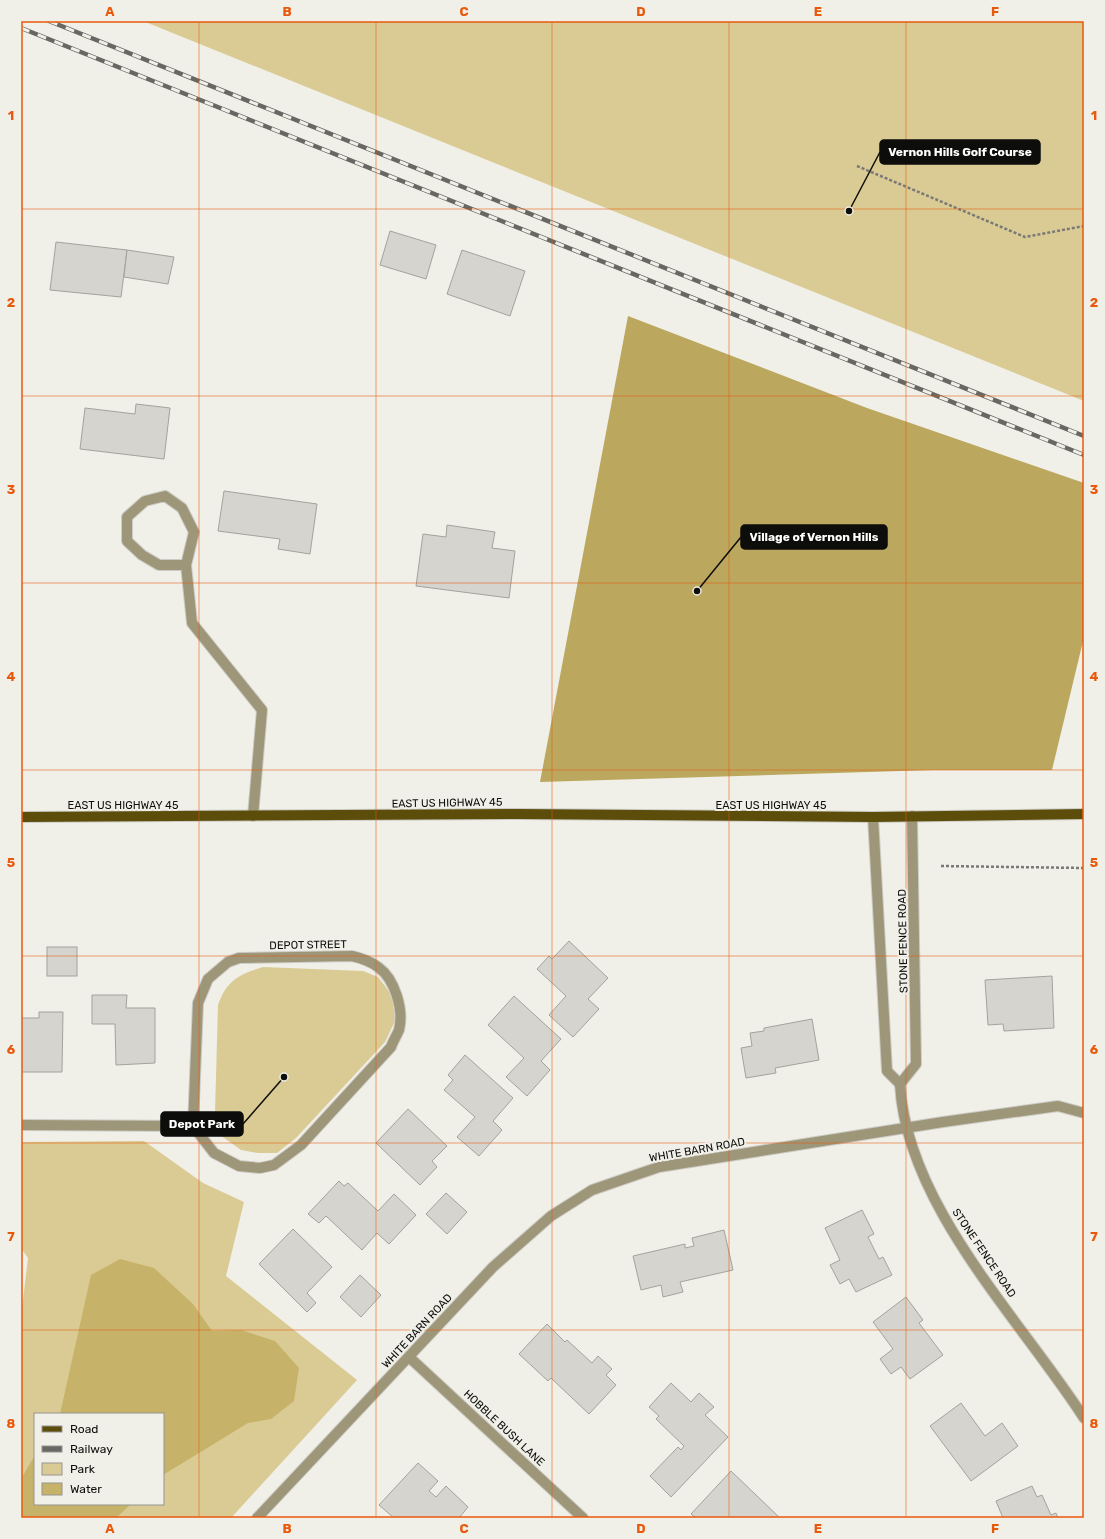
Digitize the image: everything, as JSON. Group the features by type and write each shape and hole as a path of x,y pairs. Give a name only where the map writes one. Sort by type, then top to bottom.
{"main road":[{"name":"EAST US HIGHWAY 45","path":"21,817 518,814 873,817 1084,814"}],"street":[{"path":"186,565 159,566 142,555 127,541 127,517 145,501 165,496 182,508 194,532 186,565 192,622 262,710 253,816"},
{"name":"STONE FENCE ROAD","path":"900,1084 916,1064 912,816"},
{"name":"STONE FENCE ROAD","path":"873,817 887,1071 900,1084 907,1128 931,1194 957,1237 1084,1418"},
{"name":"DEPOT STREET","path":"352,956 364,959 379,968 396,990 400,1005 399,1029 390,1047 301,1145 274,1165 260,1168 239,1166 214,1153 193,1126 198,1003 208,979 228,962 239,958 352,956"},
{"name":"WHITE BARN ROAD","path":"257,1518 493,1267 551,1216 592,1190 659,1167 907,1128 1058,1106 1084,1113"},
{"path":"21,1125 193,1126"},
{"name":"HOBBLE BUSH LANE","path":"409,1356 583,1518"}],"path":[{"path":"857,166 1025,237 1084,226"},
{"path":"941,866 1084,868"}],"green space":[{"path":"143,21 1084,21 1084,401"},
{"path":"263,967 363,971 378,977 388,990 393,1001 395,1021 385,1042 296,1138 277,1153 258,1153 241,1150 220,1135 215,1113 218,1005 229,984 240,976"},
{"path":"144,1141 203,1183 244,1202 226,1276 357,1380 231,1518 21,1518 21,1317 28,1258 21,1248 22,1142"}],"shaded area":[{"path":"628,316 867,408 1084,483 1084,637 1052,770 933,770 540,782"}],"water":[{"path":"120,1259 154,1268 193,1304 212,1331 241,1330 275,1341 299,1368 294,1401 271,1419 248,1423 164,1474 164,1413 60,1413 91,1275"},
{"path":"34,1457 34,1505 130,1505 116,1518 21,1518 21,1479"}],"building":[{"path":"390,231 436,245 426,279 380,265"},
{"path":"56,242 127,250 121,297 50,290"},
{"path":"127,250 174,257 168,284 124,277"},
{"path":"462,250 525,271 510,316 447,294"},
{"path":"136,404 170,408 164,459 80,449 85,408 135,414"},
{"path":"224,491 317,504 310,554 278,549 280,539 218,531"},
{"path":"447,525 495,532 492,548 515,551 509,598 416,586 423,534 446,537"},
{"path":"569,941 608,978 588,999 599,1009 573,1037 549,1015 566,996 537,969 549,956 552,959"},
{"path":"47,947 77,947 77,976 47,976"},
{"path":"1052,976 1054,1028 1004,1031 1003,1024 988,1025 985,980"},
{"path":"92,995 127,995 126,1008 155,1008 155,1063 116,1065 115,1024 92,1024"},
{"path":"514,996 561,1039 541,1061 550,1070 527,1096 506,1077 524,1058 488,1025"},
{"path":"39,1012 63,1012 62,1072 21,1072 21,1018 39,1018"},
{"path":"812,1019 819,1060 775,1068 776,1073 746,1078 741,1048 752,1046 750,1033 764,1031 764,1028"},
{"path":"465,1055 513,1098 493,1121 502,1130 479,1156 457,1137 475,1117 444,1090 453,1080 448,1075"},
{"path":"408,1109 447,1146 432,1161 437,1167 420,1185 376,1143"},
{"path":"339,1181 344,1186 348,1183 378,1211 394,1194 416,1215 389,1244 377,1233 362,1250 326,1216 319,1223 308,1214"},
{"path":"446,1193 467,1212 447,1234 426,1214"},
{"path":"862,1210 874,1234 868,1237 879,1259 883,1257 892,1275 856,1292 849,1279 840,1284 830,1265 840,1260 825,1228"},
{"path":"293,1229 332,1267 307,1293 316,1303 307,1312 259,1264"},
{"path":"724,1230 733,1270 680,1282 683,1292 663,1297 661,1285 641,1290 633,1256 685,1244 685,1248 694,1246 692,1238"},
{"path":"360,1275 381,1295 361,1317 340,1297"},
{"path":"906,1297 923,1320 919,1323 943,1355 910,1379 901,1367 891,1374 880,1359 893,1349 873,1322"},
{"path":"547,1324 565,1342 567,1340 592,1363 598,1356 612,1369 606,1375 616,1385 589,1414 551,1378 548,1381 519,1354"},
{"path":"671,1383 691,1402 699,1393 714,1407 705,1415 728,1437 671,1497 650,1476 678,1447 681,1450 684,1446 656,1419 659,1416 649,1407"},
{"path":"961,1403 985,1436 1002,1423 1018,1446 971,1481 930,1426"},
{"path":"418,1463 438,1481 429,1491 436,1497 446,1486 468,1507 459,1518 394,1518 379,1505"},
{"path":"731,1471 780,1518 696,1518 691,1514"},
{"path":"1032,1486 1037,1497 1042,1495 1051,1515 1056,1513 1058,1518 1003,1518 996,1501"}],"railway":[{"path":"49,21 1084,436"},
{"path":"21,28 1084,455"}],"place":[{"name":"Vernon Hills Golf Course","path":"849,211"},
{"name":"Village of Vernon Hills","path":"697,591"},
{"name":"Depot Park","path":"284,1077"}]}
